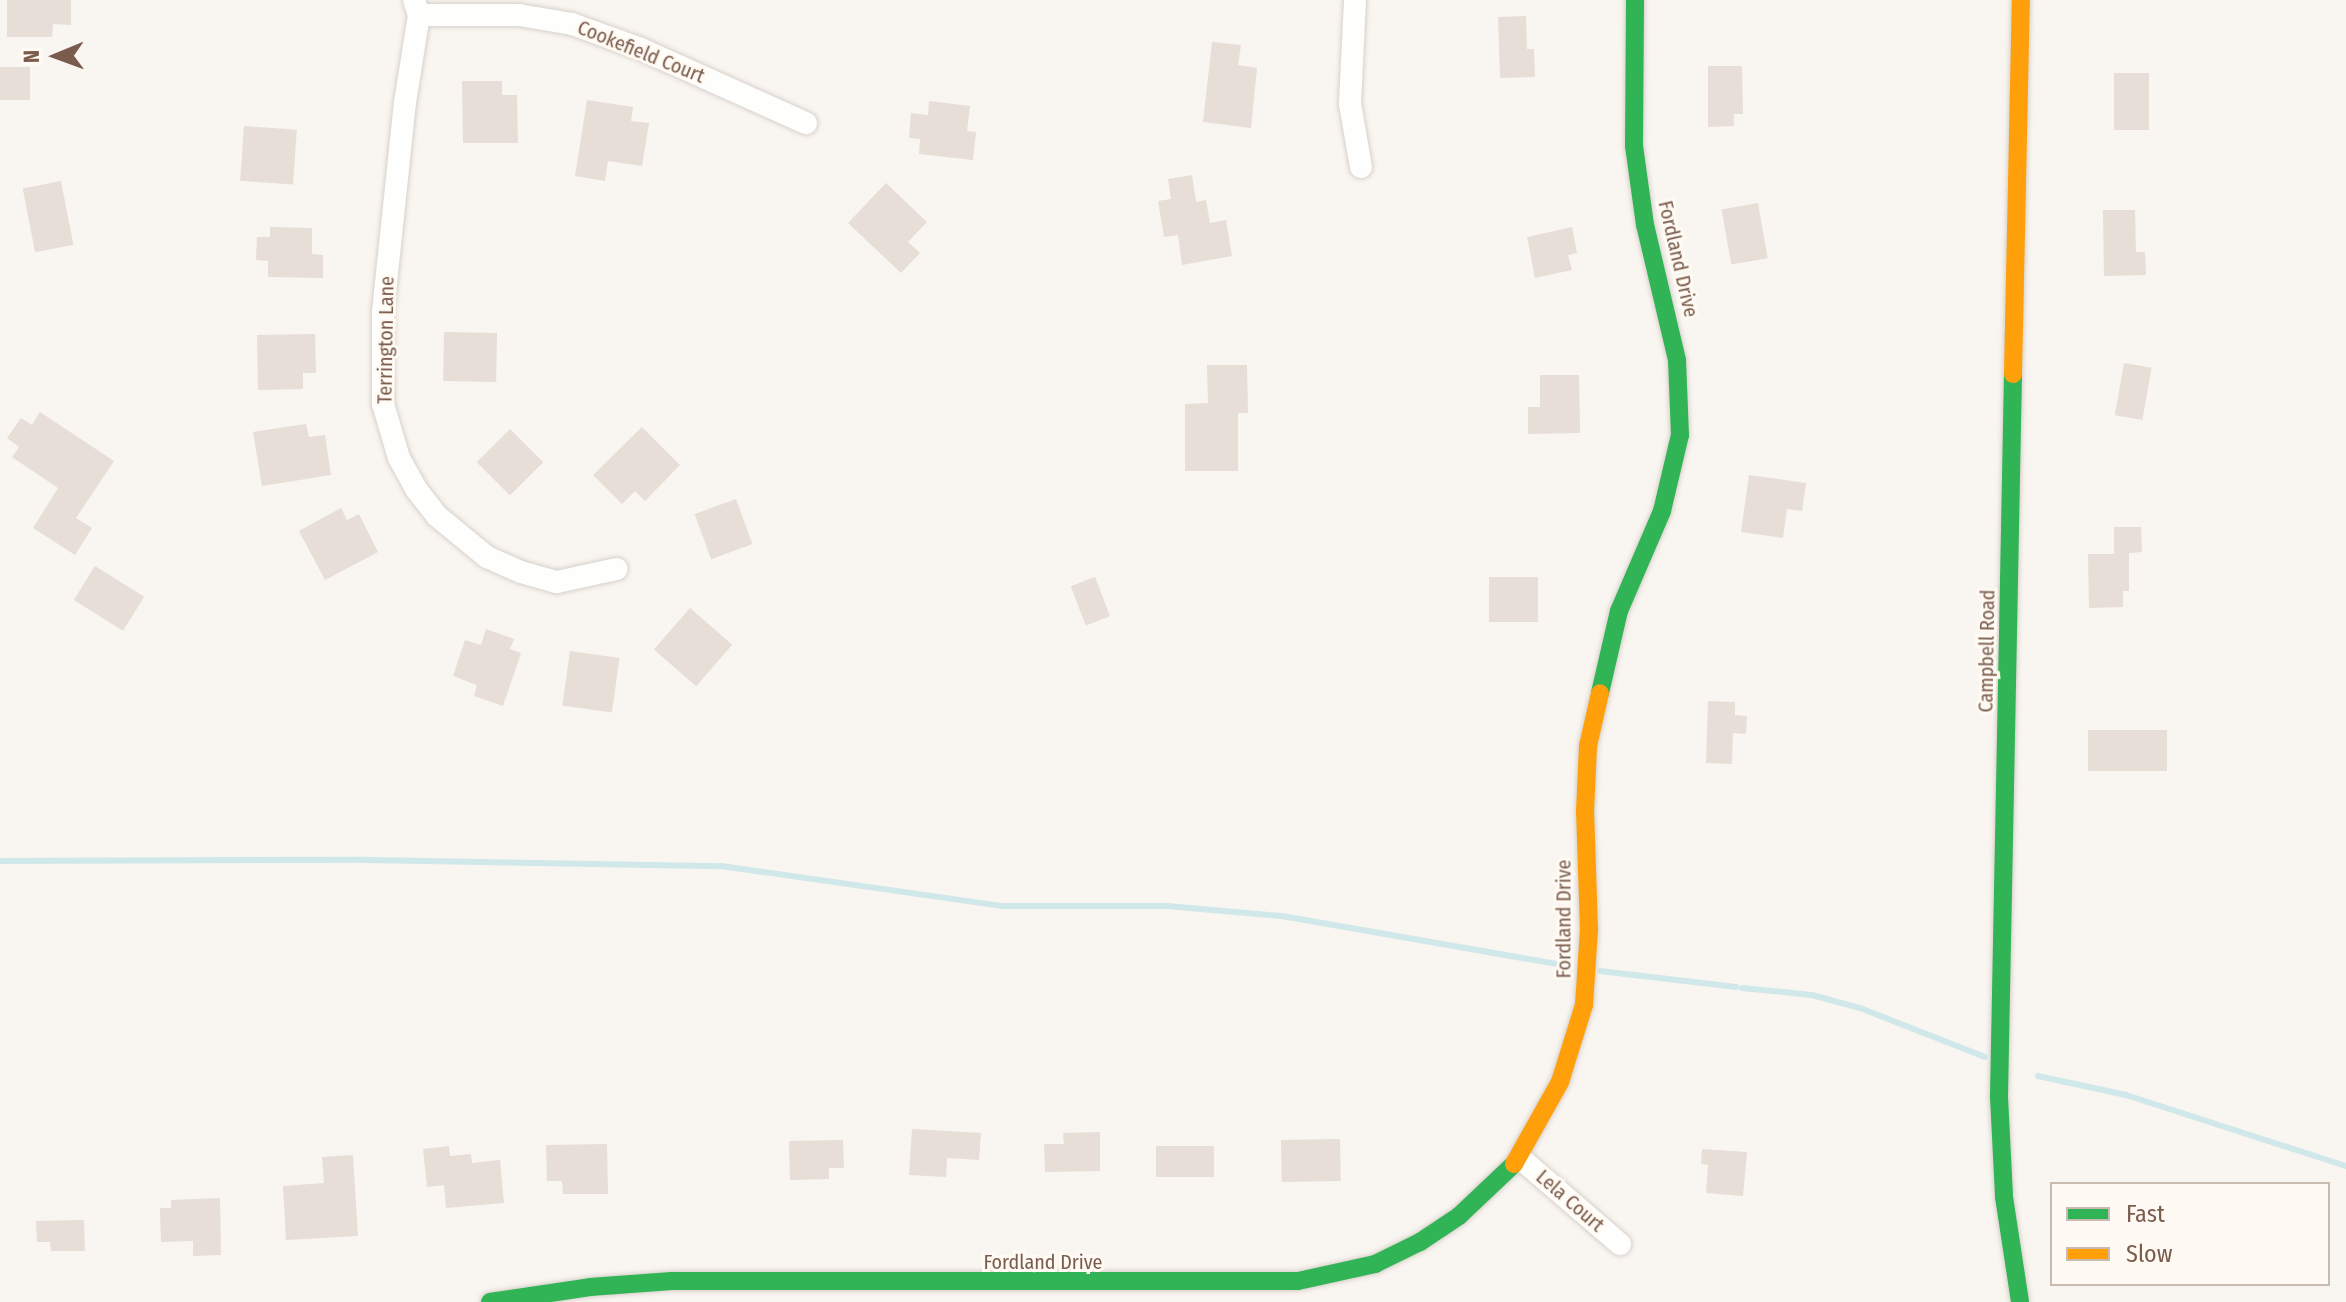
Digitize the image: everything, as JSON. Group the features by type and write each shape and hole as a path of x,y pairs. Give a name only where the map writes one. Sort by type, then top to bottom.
{"street":[{"path":"1355,0 1350,104 1361,167"},
{"name":"Fordland Drive","path":"490,1302 590,1287 672,1281 1298,1281 1375,1264 1420,1242 1459,1216 1520,1158 1560,1082 1584,1005 1589,930 1585,812 1588,746 1619,611 1662,511 1680,435 1677,360 1645,225 1634,146 1635,0"},
{"name":"Campbell Road","path":"2020,1302 2004,1197 1999,1097 2021,0"},
{"name":"Cookefield Court","path":"417,8 519,15 572,24 641,49 806,123"},
{"name":"Terrington Lane","path":"417,8 384,300 382,361 389,429 416,489 454,533 487,557 521,572 557,582 617,569"},
{"name":"Lela Court","path":"1520,1158 1620,1244"}],"building":[{"path":"7,0 71,0 71,25 53,24 52,37 7,37"},
{"path":"1526,16 1527,49 1534,49 1535,77 1500,78 1498,17"},
{"path":"1212,42 1241,45 1238,65 1257,68 1251,128 1203,122"},
{"path":"1708,66 1742,66 1743,114 1734,114 1734,126 1708,127"},
{"path":"0,67 30,67 30,100 0,100"},
{"path":"2114,73 2149,73 2149,130 2114,130"},
{"path":"462,81 502,81 502,95 517,95 518,143 463,143"},
{"path":"587,100 633,107 631,121 649,123 642,166 608,161 605,181 575,176"},
{"path":"929,101 970,106 967,131 976,132 973,160 919,154 920,139 909,138 911,113 928,115"},
{"path":"244,126 297,130 293,185 240,181"},
{"path":"1192,175 1196,202 1206,200 1210,223 1226,220 1232,256 1182,265 1178,235 1164,237 1158,201 1171,199 1168,179"},
{"path":"61,181 73,245 35,252 23,188"},
{"path":"886,183 927,222 908,242 920,253 901,273 848,223"},
{"path":"1758,203 1768,258 1731,265 1722,209"},
{"path":"2103,210 2135,210 2136,252 2145,252 2146,275 2104,276"},
{"path":"270,227 312,228 312,254 323,255 323,278 268,277 268,261 256,260 257,237 270,237"},
{"path":"1572,227 1577,253 1568,255 1572,270 1535,278 1527,237"},
{"path":"444,332 497,333 496,382 443,381"},
{"path":"315,334 316,373 303,373 303,389 258,390 257,335"},
{"path":"2124,363 2152,368 2142,420 2115,415"},
{"path":"1207,365 1247,365 1248,413 1238,413 1238,471 1185,471 1185,404 1208,403"},
{"path":"1540,375 1579,375 1580,433 1528,434 1528,407 1540,407"},
{"path":"40,412 114,461 76,518 92,528 75,555 33,528 58,488 12,457 19,447 7,438 21,418 32,425"},
{"path":"306,424 309,437 325,435 331,475 262,486 253,432"},
{"path":"642,427 680,465 645,501 635,491 622,504 593,475"},
{"path":"510,429 543,462 510,495 477,462"},
{"path":"1749,475 1806,483 1802,511 1787,509 1783,538 1741,532"},
{"path":"736,499 752,544 711,559 695,514"},
{"path":"341,508 347,520 359,514 378,552 325,580 299,531"},
{"path":"2114,527 2141,527 2142,552 2129,553 2129,591 2123,591 2123,607 2089,608 2088,554 2114,554"},
{"path":"95,566 144,597 123,631 74,600"},
{"path":"1095,577 1110,616 1086,626 1071,586"},
{"path":"1489,577 1538,577 1538,622 1489,622"},
{"path":"690,608 732,645 696,686 654,650"},
{"path":"486,629 514,639 510,649 521,653 503,706 474,696 477,685 453,676 465,640 481,645"},
{"path":"570,651 620,658 612,712 562,705"},
{"path":"1708,701 1735,702 1735,715 1747,716 1746,734 1733,733 1732,764 1706,763"},
{"path":"2088,730 2167,730 2167,771 2088,771"},
{"path":"912,1129 981,1133 979,1160 947,1158 946,1177 909,1175"},
{"path":"1100,1132 1100,1171 1045,1172 1044,1144 1064,1144 1063,1133"},
{"path":"1340,1139 1341,1181 1282,1182 1281,1140"},
{"path":"843,1140 844,1168 829,1168 829,1179 790,1180 789,1141"},
{"path":"607,1144 608,1194 563,1194 562,1181 547,1181 546,1145"},
{"path":"449,1146 450,1156 471,1154 472,1163 500,1160 504,1203 446,1208 444,1185 427,1187 423,1149"},
{"path":"1156,1146 1214,1146 1214,1177 1156,1177"},
{"path":"1702,1149 1747,1152 1743,1196 1706,1193 1708,1165 1701,1164"},
{"path":"353,1155 358,1236 286,1240 283,1186 324,1183 322,1157"},
{"path":"220,1198 221,1255 193,1256 193,1241 161,1242 160,1208 171,1208 171,1200"},
{"path":"84,1220 85,1251 51,1251 50,1242 37,1242 36,1221"}],"waterway":[{"path":"0,861 367,860 721,866 1001,906 1167,906 1282,916 1563,965"},
{"path":"1600,971 1736,987"},
{"path":"1742,988 1812,995 1860,1008 1985,1057"},
{"path":"2038,1076 2126,1095 2346,1166"}],"traffic: fast":[{"path":"1600,693 1619,611 1662,511 1680,435 1677,360 1645,225 1634,146 1635,0"},
{"path":"2013,374 1999,1097 2004,1197 2020,1302"},
{"path":"490,1302 590,1287 672,1281 1298,1281 1375,1264 1420,1242 1459,1216 1514,1164"}],"traffic: slow":[{"path":"2013,374 2021,0"},
{"path":"1514,1164 1560,1082 1584,1005 1589,930 1585,812 1588,746 1600,693"}]}
